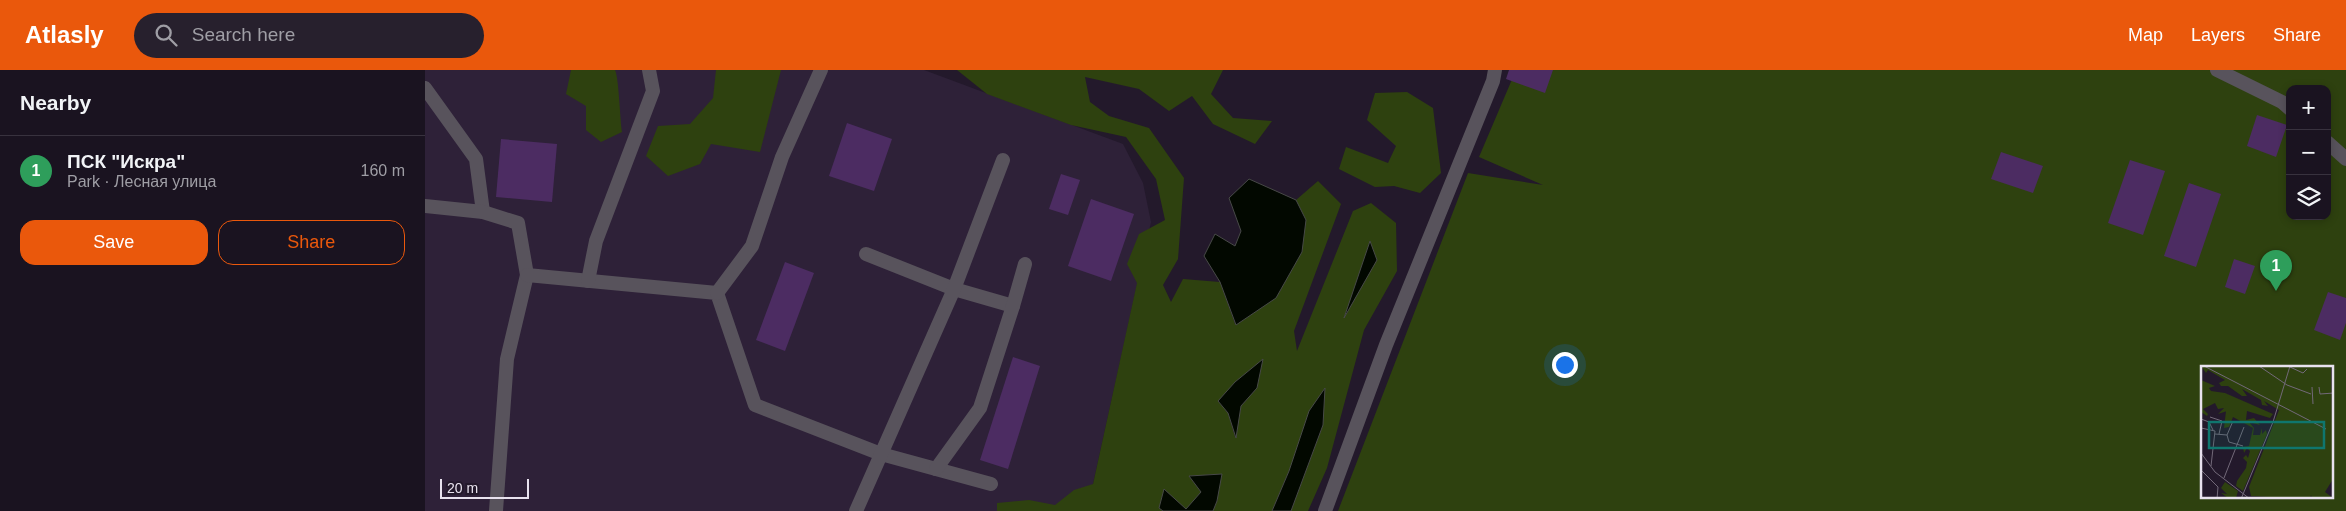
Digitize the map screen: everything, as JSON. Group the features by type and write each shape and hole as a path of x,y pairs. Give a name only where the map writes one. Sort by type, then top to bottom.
{"street":[{"path":"588,281 597,241 653,91 649,70"},
{"path":"717,293 752,246 782,157 821,70"},
{"path":"1325,511 1386,346 1493,81 1495,70"},
{"path":"2217,70 2286,106"},
{"path":"425,88 476,159 483,212"},
{"path":"2331,146 2346,159"},
{"path":"856,511 954,289 1003,160"},
{"path":"425,206 483,212 518,223 527,275 507,359 496,511"},
{"path":"866,254 954,289 1013,306"},
{"path":"936,469 980,408 1025,264"},
{"path":"527,275 717,293"},
{"path":"717,293 755,405 881,454 991,484"}],"shaded area":[{"path":"425,70 924,70 1123,144 1143,183 1151,222 1087,511 425,511"},
{"path":"1249,179 1296,200 1306,220 1302,252 1276,298 1236,325 1220,282 1204,256 1215,234 1235,246 1241,231 1229,198"},
{"path":"1370,241 1377,260 1344,318"},
{"path":"1263,359 1257,388 1241,406 1236,438 1228,413 1218,401 1235,382"},
{"path":"1325,388 1323,425 1291,511 1272,511 1289,471 1309,411"},
{"path":"1222,474 1217,501 1213,511 1163,511 1159,508 1164,489 1186,509 1201,492 1189,476"}],"green space":[{"path":"571,70 615,70 622,132 601,142 586,130 586,106 566,94"},
{"path":"716,70 781,70 760,152 711,144 700,164 668,176 646,156 658,126 690,124 713,98"},
{"path":"957,70 1223,70 1211,94 1233,118 1272,121 1255,144 1213,124 1192,96 1169,111 1139,89 1085,77 1090,102 1109,116 1149,128 1184,178 1178,259 1163,285 1171,302 1183,279 1220,282 1235,324 1306,220 1296,200 1318,181 1341,204 1294,331 1297,351 1353,211 1371,203 1396,223 1397,271 1364,330 1327,468 1308,511 1291,511 1323,425 1289,471 1272,511 1213,511 1217,501 1221,474 1189,476 1201,492 1186,510 1159,508 1163,511 997,511 997,503 1029,500 1055,505 1074,490 1093,484 1137,283 1127,264 1139,234 1165,220 1156,179 1126,137 1071,125 987,94","holes":["1257,388 1241,406 1235,437 1228,413 1218,401"]},
{"path":"1516,70 2346,70 2346,511 1338,511 1468,173 1543,185 1479,157"},
{"path":"1407,92 1433,108 1441,173 1420,193 1394,186 1375,187 1339,169 1346,147 1388,163 1396,146 1367,120 1375,93"}],"building":[{"path":"1509,70 1553,70 1545,93 1506,79"},
{"path":"2257,115 2286,125 2276,157 2247,146"},
{"path":"847,123 892,139 874,191 829,176"},
{"path":"501,139 557,144 552,202 496,197"},
{"path":"2001,152 2043,166 2033,193 1991,179"},
{"path":"2130,160 2165,171 2143,235 2108,223"},
{"path":"1061,174 1080,180 1068,215 1049,209"},
{"path":"2189,183 2221,194 2196,267 2164,256"},
{"path":"1091,199 1134,214 1111,281 1068,266"},
{"path":"2234,259 2255,266 2245,294 2225,287"},
{"path":"785,262 814,273 785,351 756,340"},
{"path":"2328,292 2346,298 2346,323 2340,340 2314,330"},
{"path":"1013,357 1040,366 1008,469 980,460"}],"place":[{"name":"ПСК \"Искра\"","path":"2276,291"}]}
